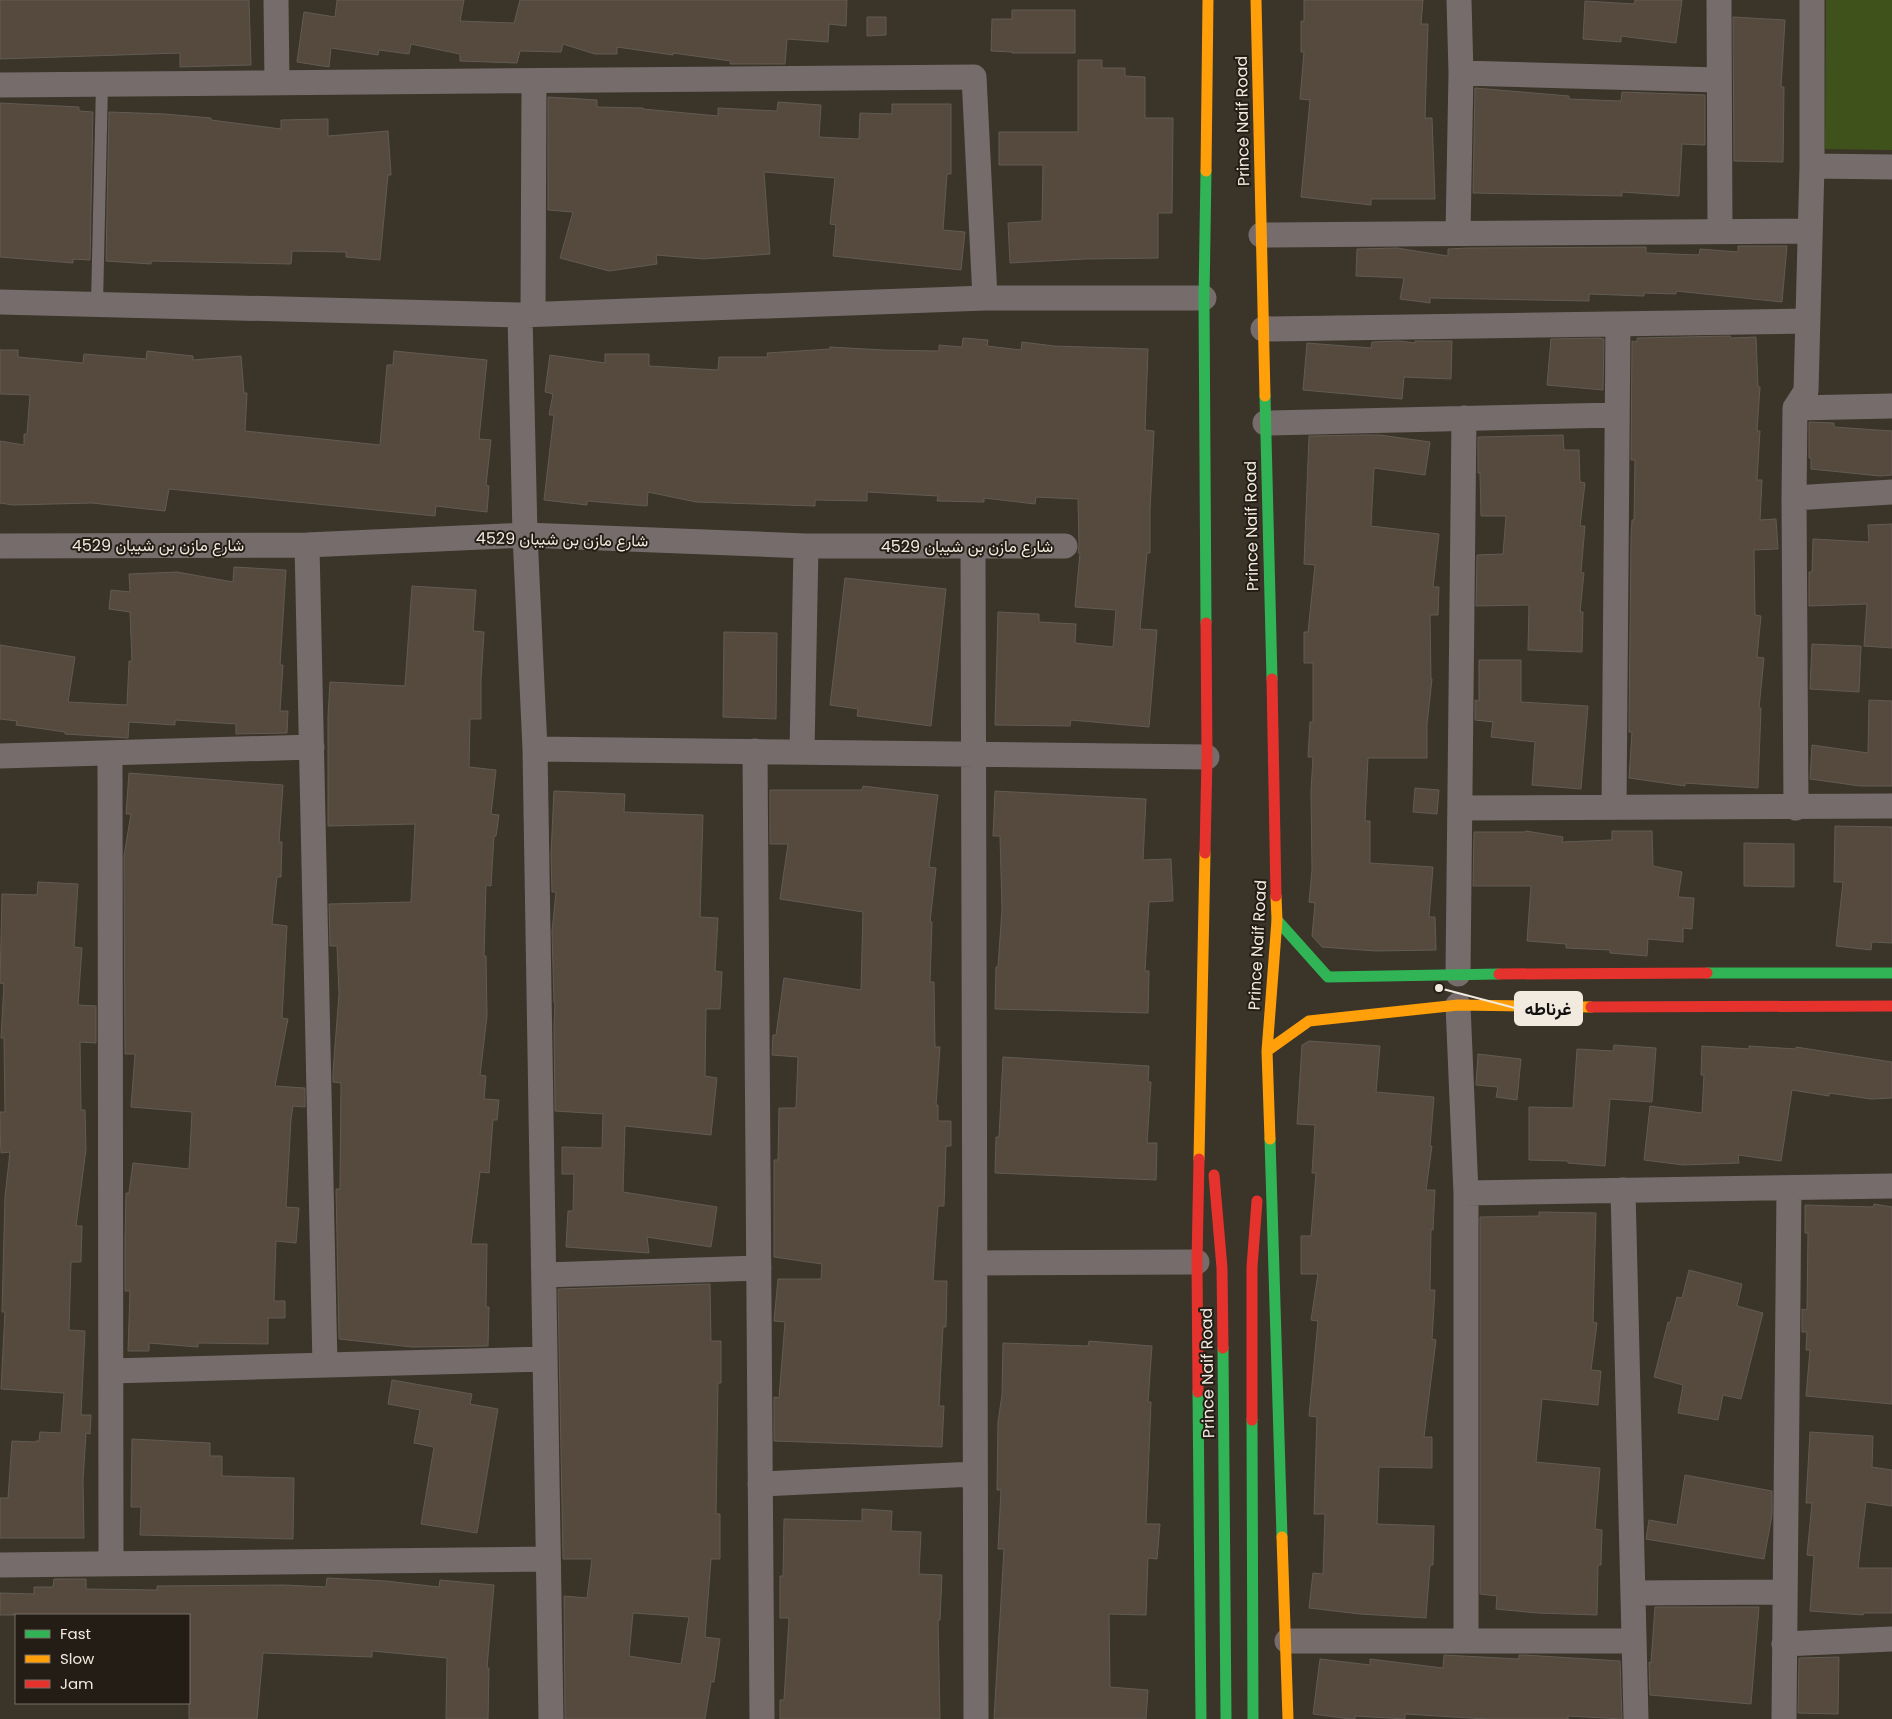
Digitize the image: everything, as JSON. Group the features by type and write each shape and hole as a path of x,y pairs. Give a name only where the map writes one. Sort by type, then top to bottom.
{"main road":[{"name":"Prince Naif Road","path":"1201,1719 1197,1262 1207,757 1204,298 1208,0"},
{"name":"Prince Naif Road","path":"1256,0 1277,920 1259,1169"},
{"path":"1277,920 1328,977 1458,974 1892,973"},
{"path":"1267,1051 1308,1021 1458,1005 1892,1006"},
{"name":"Prince Naif Road","path":"1202,1027 1211,1133"},
{"name":"Prince Naif Road","path":"1267,1051 1288,1719"},
{"name":"Prince Naif Road","path":"1213,1162 1222,1268 1226,1719"},
{"path":"1253,1719 1252,1267 1258,1188"}],"street":[{"path":"276,0 277,83"},
{"path":"1458,233 1462,73 1459,0"},
{"path":"1719,0 1720,231"},
{"path":"1796,808 1794,498 1796,408 1806,391 1812,166 1812,0"},
{"path":"1462,73 1719,80"},
{"path":"0,85 974,77 985,298"},
{"path":"534,81 526,314 525,535 535,749 551,1719"},
{"path":"1812,166 1892,167"},
{"path":"1261,235 1810,231"},
{"path":"0,302 526,314 985,298 1204,298"},
{"path":"1263,329 1807,321"},
{"path":"1614,807 1618,324"},
{"path":"1796,408 1892,406"},
{"path":"1265,423 1617,415"},
{"path":"1458,974 1464,418"},
{"path":"1794,498 1892,492"},
{"name":"شارع مازن بن شيبان 4529","path":"0,546 307,545 525,535 806,546 1065,546"},
{"path":"307,545 325,1365"},
{"path":"802,752 806,546"},
{"path":"973,546 976,1719"},
{"path":"0,756 312,747"},
{"path":"535,749 1207,757"},
{"path":"755,752 762,1719"},
{"path":"110,753 111,1564"},
{"path":"1460,808 1796,808 1892,806"},
{"path":"1458,1005 1466,1193 1466,1641"},
{"path":"1466,1193 1892,1186"},
{"path":"1784,1719 1789,1188"},
{"path":"1623,1190 1636,1719"},
{"path":"975,1263 1197,1262"},
{"path":"544,1275 759,1268"},
{"path":"111,1371 545,1359"},
{"path":"760,1484 975,1474"},
{"path":"0,1565 548,1559"},
{"path":"1633,1593 1785,1592"},
{"path":"1784,1644 1892,1639"},
{"path":"1287,1641 1634,1642"}],"lane":[{"path":"97,304 102,84"}],"green space":[{"path":"1826,0 1892,0 1892,150 1825,149"}],"building":[{"path":"0,0 249,0 251,65 180,67 180,53 0,59"},
{"path":"337,0 464,0 460,21 514,23 520,0 847,0 846,26 829,24 828,42 787,39 785,64 730,64 731,61 617,47 617,54 595,54 563,44 561,52 520,51 517,63 460,61 460,54 411,44 409,54 379,50 378,55 331,48 329,67 297,62 304,12 335,17"},
{"path":"1304,0 1423,0 1421,24 1428,24 1425,118 1432,118 1435,199 1371,199 1371,205 1301,197 1310,100 1300,99 1304,52 1301,52 1301,21 1304,21"},
{"path":"1635,0 1682,0 1676,43 1621,36 1621,42 1583,39 1585,1 1634,4"},
{"path":"1012,10 1075,10 1075,53 991,51 992,19 1012,19"},
{"path":"867,17 886,17 886,35 867,36"},
{"path":"1733,17 1785,20 1781,87 1784,87 1783,162 1734,161"},
{"path":"1078,60 1102,60 1102,68 1125,68 1125,76 1145,77 1145,118 1173,118 1172,213 1158,213 1158,258 1010,263 1008,223 1042,221 1043,165 999,165 999,132 1078,132"},
{"path":"1475,88 1569,96 1569,99 1621,101 1622,92 1705,95 1705,145 1682,144 1679,196 1622,192 1622,196 1473,193"},
{"path":"548,97 597,100 597,107 643,108 718,116 718,108 777,111 778,102 821,105 819,137 859,139 860,113 892,114 892,104 951,104 951,174 947,174 943,230 965,232 961,270 833,256 836,225 830,224 835,178 764,172 770,254 704,259 656,255 657,264 609,271 560,258 573,212 548,210"},
{"path":"0,103 79,107 79,111 93,112 90,260 73,259 73,263 0,257"},
{"path":"109,112 211,118 211,120 281,129 281,120 328,119 328,136 388,131 391,175 388,175 380,260 346,257 346,252 292,251 291,264 151,261 151,264 106,261"},
{"path":"1738,246 1787,246 1782,302 1676,291 1676,294 1644,293 1644,296 1589,294 1589,301 1430,298 1430,303 1400,299 1404,278 1356,276 1357,249 1397,248 1448,256 1448,249 1468,248 1646,247 1646,253 1699,255 1700,249 1738,252"},
{"path":"1730,336 1731,338 1756,337 1758,387 1760,387 1757,431 1760,431 1757,480 1762,480 1760,520 1776,519 1778,549 1754,550 1755,615 1761,616 1757,657 1764,658 1759,708 1761,708 1758,788 1685,783 1685,786 1629,778 1632,732 1629,732 1631,539 1632,520 1634,520 1635,460 1631,460 1632,341 1637,342 1637,338"},
{"path":"963,338 988,340 987,346 1021,350 1022,342 1054,346 1148,349 1145,430 1154,431 1150,553 1147,553 1140,629 1157,630 1149,727 1071,720 1070,726 995,725 998,612 1039,614 1039,622 1076,624 1075,643 1113,647 1116,610 1075,607 1080,553 1078,553 1078,499 1036,497 1035,504 984,498 984,502 937,501 938,496 867,492 867,501 815,500 815,506 696,502 648,492 647,506 587,501 587,505 544,500 554,415 549,415 553,394 545,392 550,355 605,363 605,354 649,354 649,366 718,370 719,357 768,357 767,353 830,349 830,347 939,351 939,345 962,347"},
{"path":"1551,339 1604,339 1603,390 1547,385"},
{"path":"1399,341 1415,343 1415,341 1452,341 1451,379 1404,377 1402,399 1303,390 1307,343 1371,348 1372,342"},
{"path":"0,350 18,350 18,357 83,363 84,354 146,359 147,351 193,356 193,360 241,356 244,393 247,393 245,431 380,445 387,365 393,365 394,351 487,360 479,439 491,440 486,485 489,486 487,512 436,506 435,516 169,489 165,511 92,503 13,505 0,503 0,441 24,445 24,434 27,434 30,395 0,394"},
{"path":"1809,422 1834,423 1834,427 1892,431 1892,475 1880,476 1811,469 1811,458 1809,458"},
{"path":"1380,435 1430,442 1425,475 1374,468 1371,526 1439,534 1433,587 1439,587 1438,615 1430,615 1432,679 1427,724 1427,758 1368,758 1365,821 1370,821 1370,863 1433,867 1429,917 1435,917 1436,950 1376,951 1322,947 1312,936 1315,903 1309,902 1312,870 1311,791 1313,757 1308,757 1310,722 1313,722 1313,663 1304,663 1304,632 1308,632 1315,565 1304,564 1309,436"},
{"path":"1563,435 1564,450 1579,450 1580,482 1585,483 1580,526 1585,526 1581,572 1584,573 1580,612 1583,612 1582,652 1528,650 1529,605 1476,606 1477,555 1503,554 1506,516 1481,516 1478,437"},
{"path":"1892,524 1892,648 1864,646 1867,604 1809,606 1809,572 1812,572 1813,539 1869,542 1868,525"},
{"path":"234,567 286,570 280,665 283,665 280,711 288,711 287,733 236,734 236,724 175,720 175,725 129,722 128,738 65,734 65,732 16,725 17,721 0,719 0,645 75,657 68,702 127,705 129,661 132,661 130,612 109,609 111,590 130,592 129,574 177,572 233,582"},
{"path":"845,578 946,589 931,726 857,716 858,709 830,705"},
{"path":"412,586 476,590 473,631 484,632 481,719 470,719 469,767 496,770 491,814 499,815 496,836 494,836 491,886 486,885 484,956 486,956 487,1016 480,1075 486,1076 484,1099 499,1100 497,1120 493,1120 489,1173 480,1172 471,1244 487,1244 486,1307 489,1307 488,1346 412,1347 339,1339 336,1189 340,1189 341,1083 333,1082 333,1072 339,994 337,946 330,946 329,904 411,902 415,824 328,826 328,716 330,682 405,686"},
{"path":"724,632 777,633 776,719 723,717"},
{"path":"1812,644 1861,646 1859,692 1810,689"},
{"path":"1479,660 1521,660 1521,702 1588,706 1581,789 1532,785 1535,742 1491,737 1493,722 1475,720 1475,700 1479,701"},
{"path":"1869,700 1892,701 1892,786 1860,786 1810,779 1812,745 1868,753"},
{"path":"129,773 283,785 279,842 282,842 281,877 277,877 272,924 287,926 282,1018 288,1019 275,1086 305,1088 305,1107 293,1106 291,1119 286,1207 299,1208 296,1243 276,1241 274,1301 285,1301 285,1318 268,1318 268,1344 198,1343 198,1347 149,1343 149,1351 128,1351 130,1291 125,1291 126,1193 129,1193 133,1163 189,1169 192,1112 131,1107 135,1054 125,1054 124,856 131,814 126,814"},
{"path":"863,786 938,795 929,867 936,868 930,922 932,922 930,982 934,982 935,1047 940,1047 936,1105 938,1105 938,1121 951,1121 951,1146 946,1146 944,1206 938,1206 933,1281 947,1281 946,1327 943,1327 939,1406 944,1406 942,1447 774,1441 774,1397 779,1398 785,1322 774,1321 778,1279 821,1279 822,1264 774,1257 774,1160 778,1160 779,1108 796,1108 798,1057 772,1055 773,1035 776,1035 784,978 861,990 863,912 780,899 788,844 770,844 770,790 862,790"},
{"path":"1415,788 1439,790 1437,814 1413,812"},
{"path":"554,791 625,794 624,812 703,815 700,917 718,918 715,971 722,972 720,1009 706,1009 705,1076 717,1078 711,1135 625,1126 623,1192 717,1207 711,1247 647,1237 649,1253 566,1247 568,1211 573,1211 574,1174 562,1174 562,1147 602,1148 603,1114 555,1111 555,1003 552,931 556,892 552,892 551,854"},
{"path":"995,791 1146,799 1143,860 1171,859 1173,901 1149,902 1145,971 1149,971 1148,1013 995,1009 996,967 998,967 1002,909 1000,836 993,836"},
{"path":"1835,826 1892,827 1892,943 1872,942 1871,950 1836,946 1843,882 1834,882"},
{"path":"1526,831 1563,837 1562,842 1612,840 1612,831 1652,831 1653,866 1682,872 1678,897 1694,898 1692,929 1683,928 1683,942 1648,939 1647,956 1610,953 1610,950 1566,948 1566,944 1527,941 1531,886 1473,886 1474,832"},
{"path":"1744,843 1794,844 1794,887 1744,886"},
{"path":"38,882 78,884 74,947 82,948 78,1005 96,1006 96,1043 80,1042 81,1110 85,1110 86,1149 76,1226 82,1226 81,1262 71,1262 69,1330 85,1331 81,1415 91,1415 90,1434 86,1433 83,1480 84,1538 0,1538 0,1498 8,1498 12,1441 36,1442 39,1441 40,1432 61,1433 64,1393 1,1389 5,1312 2,1312 5,1197 10,1152 1,1153 0,1128 0,1112 5,1112 4,1038 1,1038 4,984 0,983 2,894 37,895"},
{"path":"1309,1041 1380,1046 1376,1092 1434,1097 1430,1146 1432,1146 1426,1190 1435,1190 1433,1230 1431,1229 1430,1290 1435,1290 1432,1339 1436,1340 1424,1437 1432,1437 1432,1468 1379,1467 1377,1524 1434,1526 1433,1565 1430,1565 1426,1618 1360,1614 1309,1608 1313,1573 1323,1574 1325,1514 1314,1514 1317,1417 1309,1416 1318,1321 1311,1320 1318,1274 1301,1274 1301,1236 1311,1236 1316,1173 1312,1173 1315,1125 1297,1124 1302,1045"},
{"path":"1614,1045 1656,1048 1652,1102 1610,1099 1605,1166 1568,1163 1568,1161 1529,1160 1529,1107 1573,1108 1577,1049 1613,1051"},
{"path":"1702,1046 1749,1049 1749,1046 1796,1049 1796,1047 1892,1062 1892,1098 1871,1099 1829,1093 1829,1096 1792,1090 1781,1161 1738,1155 1739,1163 1683,1165 1644,1160 1650,1106 1702,1113 1704,1075 1701,1075"},
{"path":"1478,1054 1521,1059 1517,1100 1496,1097 1498,1087 1476,1085"},
{"path":"1003,1057 1149,1066 1148,1082 1151,1082 1147,1143 1157,1143 1156,1180 995,1173 996,1137 999,1137"},
{"path":"1874,1204 1892,1207 1892,1404 1806,1396 1810,1350 1806,1350 1807,1332 1802,1332 1802,1309 1807,1310 1808,1233 1805,1233 1805,1205 1873,1207"},
{"path":"1539,1212 1596,1213 1593,1322 1597,1323 1591,1370 1601,1371 1598,1405 1542,1399 1536,1462 1600,1468 1595,1529 1602,1530 1601,1565 1598,1565 1597,1615 1537,1613 1496,1609 1497,1596 1480,1594 1480,1217 1539,1216"},
{"path":"1689,1270 1742,1284 1737,1306 1763,1313 1741,1399 1723,1395 1718,1420 1678,1413 1683,1385 1654,1377 1668,1322 1670,1323 1677,1297 1682,1298"},
{"path":"710,1284 711,1341 721,1341 721,1383 718,1383 716,1514 720,1514 720,1559 711,1559 705,1637 720,1639 714,1682 711,1682 705,1719 565,1719 564,1596 587,1598 592,1559 563,1559 558,1289","holes":["633,1613 689,1617 681,1664 629,1656"]},
{"path":"1089,1341 1152,1346 1148,1402 1151,1402 1146,1524 1160,1524 1157,1559 1148,1558 1146,1615 1109,1614 1110,1687 1148,1690 1146,1719 994,1719 1004,1549 998,1549 1001,1490 997,1490 998,1422 1002,1395 1003,1343 1088,1346"},
{"path":"392,1380 472,1394 470,1404 498,1409 477,1533 421,1524 434,1447 414,1443 420,1410 388,1404"},
{"path":"1810,1432 1873,1436 1872,1467 1892,1470 1892,1506 1866,1502 1858,1568 1892,1568 1892,1613 1864,1613 1863,1615 1810,1611 1814,1556 1807,1555 1812,1503 1806,1503"},
{"path":"132,1439 210,1443 210,1456 222,1456 222,1476 294,1478 293,1539 140,1535 141,1507 131,1507"},
{"path":"1685,1475 1772,1491 1772,1515 1764,1559 1646,1539 1649,1520 1677,1525"},
{"path":"862,1509 892,1511 891,1531 921,1532 919,1574 942,1575 940,1620 938,1620 940,1719 780,1719 780,1700 784,1700 789,1618 780,1618 780,1576 783,1576 784,1519 862,1521"},
{"path":"327,1578 386,1581 439,1587 440,1580 494,1585 487,1668 489,1668 488,1719 446,1719 447,1658 372,1651 372,1657 263,1653 257,1719 189,1719 190,1614 0,1615 0,1593 34,1594 34,1587 53,1587 54,1579 86,1579 86,1589 157,1590 157,1586 284,1585 326,1587"},
{"path":"1655,1607 1759,1607 1751,1704 1650,1695 1649,1662 1651,1663"},
{"path":"1444,1655 1519,1659 1519,1655 1525,1655 1620,1661 1622,1719 1568,1716 1568,1719 1486,1719 1405,1714 1405,1719 1355,1716 1355,1719 1350,1719 1313,1714 1320,1659 1370,1665 1370,1659 1443,1668"},
{"path":"1839,1657 1838,1714 1798,1713 1799,1658"}],"traffic: fast":[{"path":"1206,171 1204,298 1206,623"},
{"path":"1265,396 1272,679"},
{"path":"1277,920 1328,977 1499,974"},
{"path":"1707,973 1892,973"},
{"path":"1270,1139 1282,1537"},
{"path":"1223,1348 1226,1719"},
{"path":"1198,1392 1201,1719"},
{"path":"1252,1420 1253,1719"}],"traffic: slow":[{"path":"1206,171 1208,0"},
{"path":"1256,0 1265,396"},
{"path":"1199,1159 1205,853"},
{"path":"1270,1139 1267,1051 1277,920 1276,896"},
{"path":"1267,1051 1309,1021 1458,1005 1591,1007"},
{"path":"1282,1537 1288,1719"}],"traffic: jam":[{"path":"1205,853 1207,757 1206,623"},
{"path":"1272,679 1276,896"},
{"path":"1499,974 1707,973"},
{"path":"1591,1007 1892,1006"},
{"path":"1198,1392 1197,1262 1199,1159"},
{"path":"1214,1175 1222,1268 1223,1348"},
{"path":"1252,1420 1252,1267 1257,1201"}],"place":[{"name":"غرناطه","path":"1439,988"}]}
